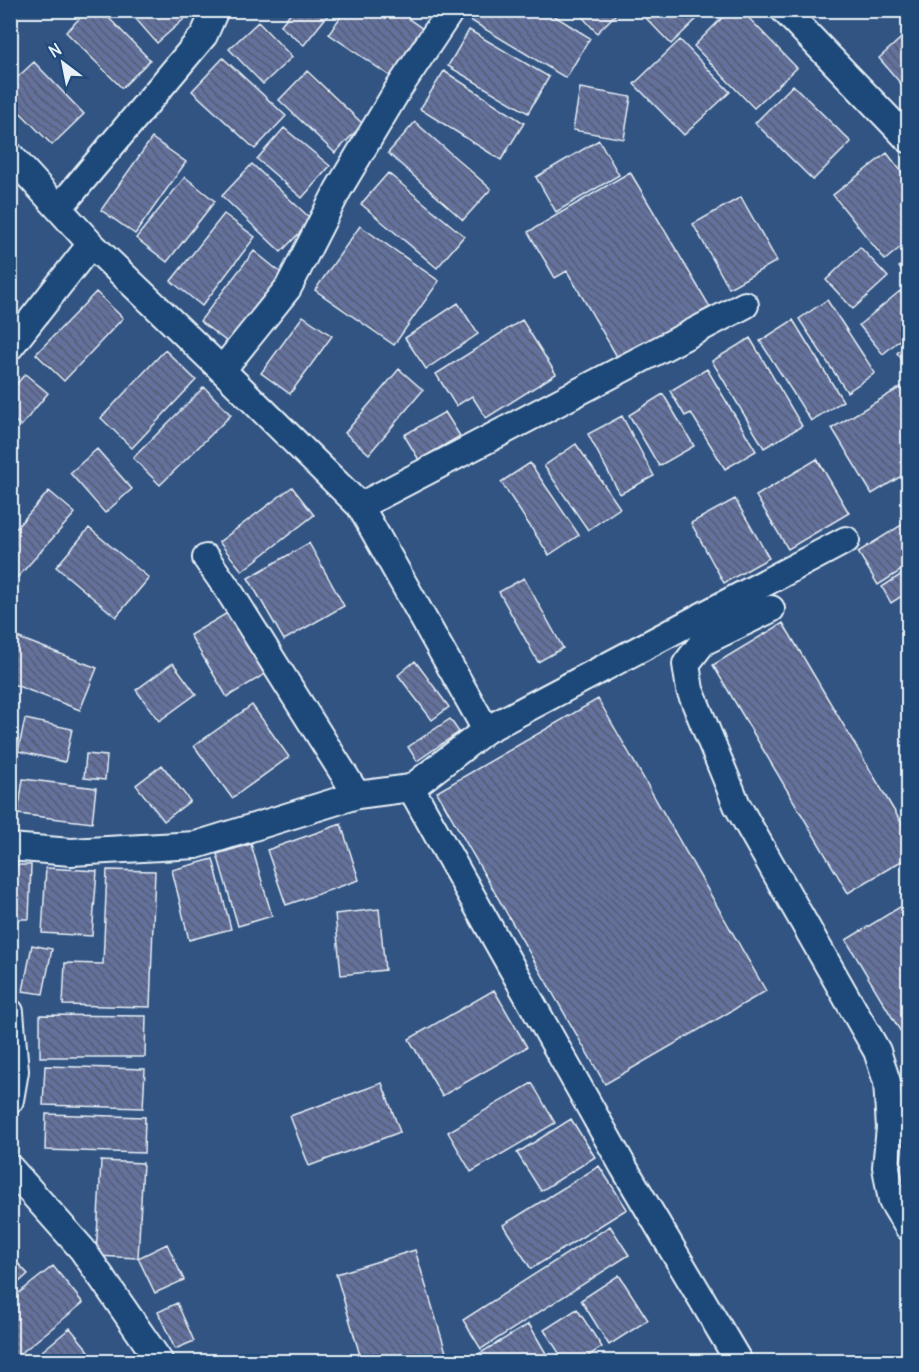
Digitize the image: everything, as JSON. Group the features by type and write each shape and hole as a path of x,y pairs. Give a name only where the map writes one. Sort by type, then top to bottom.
{"street":[{"path":"59,208 204,35 215,10"},
{"path":"222,370 288,288 338,190 397,91 451,10"},
{"path":"784,10 906,131"},
{"path":"10,155 92,244 360,506 486,730"},
{"path":"10,347 92,244"},
{"path":"360,506 745,305"},
{"path":"10,848 71,852 196,845 357,795 411,788 486,730 846,540"},
{"path":"207,558 357,795"},
{"path":"771,609 703,642 686,664 690,690 736,806 877,1051 887,1082 890,1128 886,1167 891,1201 909,1227"},
{"path":"411,788 730,1360"},
{"path":"10,1012 15,1071 10,1100"},
{"path":"10,1168 82,1248 160,1362"}],"building":[{"path":"88,10 101,10 150,60 122,88 66,32"},
{"path":"128,10 192,10 193,11 157,43"},
{"path":"293,10 332,10 304,45 280,26"},
{"path":"345,10 396,10 423,29 390,76 329,34"},
{"path":"475,10 545,10 590,38 566,78 470,20"},
{"path":"576,10 620,10 597,33"},
{"path":"654,10 706,10 671,44 646,18"},
{"path":"730,10 741,10 797,68 754,108 694,46"},
{"path":"258,22 292,57 263,84 229,49"},
{"path":"469,30 549,77 528,113 448,66"},
{"path":"908,32 908,92 879,58"},
{"path":"680,40 730,92 684,135 634,84"},
{"path":"223,58 286,116 255,149 192,91"},
{"path":"34,62 84,114 52,145 10,102 10,84"},
{"path":"307,71 363,124 335,153 279,100"},
{"path":"444,71 524,123 501,160 420,109"},
{"path":"793,85 851,142 813,180 755,123"},
{"path":"580,88 631,97 624,139 573,130"},
{"path":"415,122 491,189 463,220 388,153"},
{"path":"284,128 330,166 302,198 257,159"},
{"path":"152,138 186,162 135,234 101,210"},
{"path":"599,140 619,175 556,212 536,177"},
{"path":"887,153 908,180 908,241 885,260 833,195"},
{"path":"252,164 312,220 281,252 222,196"},
{"path":"630,172 710,307 619,360 567,271 555,278 528,232"},
{"path":"388,173 464,236 437,268 361,204"},
{"path":"185,177 215,201 167,262 136,238"},
{"path":"741,197 777,261 729,288 693,224"},
{"path":"224,214 255,237 202,306 171,281"},
{"path":"360,226 439,281 394,345 315,290"},
{"path":"860,247 888,277 853,309 826,280"},
{"path":"254,251 289,279 235,348 200,321"},
{"path":"908,259 908,278 899,267"},
{"path":"900,291 908,302 908,333 883,354 859,325"},
{"path":"96,292 123,318 64,381 36,354"},
{"path":"827,300 875,373 847,392 799,319"},
{"path":"458,303 478,334 426,369 405,338"},
{"path":"303,316 332,336 290,394 261,373"},
{"path":"522,320 556,374 486,418 472,396 456,406 436,374"},
{"path":"793,320 843,401 811,421 760,341"},
{"path":"750,338 802,426 764,448 712,361"},
{"path":"908,343 908,367 897,353"},
{"path":"165,350 196,380 132,448 101,418"},
{"path":"399,369 423,390 369,454 345,433"},
{"path":"707,369 756,451 725,469 691,413 685,416 670,391"},
{"path":"25,374 48,393 21,426 10,417 10,392"},
{"path":"204,387 231,415 160,485 133,458"},
{"path":"901,387 908,400 908,472 872,494 832,428"},
{"path":"663,394 694,446 659,466 629,415"},
{"path":"445,412 460,436 419,460 404,435"},
{"path":"622,416 654,476 620,494 588,434"},
{"path":"576,444 620,508 588,530 544,466"},
{"path":"97,449 132,489 105,513 70,473"},
{"path":"817,459 849,513 788,549 756,496"},
{"path":"530,463 579,535 549,555 501,482"},
{"path":"292,487 314,515 242,571 219,542"},
{"path":"49,491 75,513 18,577 10,570 10,535"},
{"path":"735,499 769,558 724,583 691,523"},
{"path":"903,524 908,533 908,566 878,585 858,552"},
{"path":"89,528 149,578 116,617 56,567"},
{"path":"309,543 344,606 284,640 248,578"},
{"path":"908,570 908,592 891,603 882,587"},
{"path":"524,578 563,648 538,662 499,592"},
{"path":"229,612 265,674 227,697 190,635"},
{"path":"783,623 908,834 908,857 848,893 713,665"},
{"path":"14,636 97,668 80,710 10,683 10,644"},
{"path":"415,661 449,707 432,720 398,675"},
{"path":"173,663 196,694 159,721 136,690"},
{"path":"598,699 766,991 605,1084 437,792"},
{"path":"252,705 289,757 232,798 194,746"},
{"path":"25,719 72,729 65,762 18,751"},
{"path":"450,719 459,732 417,761 408,747"},
{"path":"86,754 107,756 105,780 84,778"},
{"path":"162,765 190,801 164,821 136,785"},
{"path":"23,779 96,788 92,823 18,814"},
{"path":"341,824 359,880 286,905 267,850"},
{"path":"251,844 272,916 238,926 217,854"},
{"path":"213,859 231,929 189,940 172,870"},
{"path":"12,865 31,865 29,919 10,919"},
{"path":"46,868 97,871 92,936 42,933"},
{"path":"107,870 155,871 150,1007 63,1005 65,963 103,964"},
{"path":"908,902 908,1044 846,940"},
{"path":"379,909 385,970 341,975 335,914"},
{"path":"32,945 52,949 43,994 23,991"},
{"path":"494,990 527,1047 442,1096 409,1039"},
{"path":"40,1015 146,1016 145,1057 40,1057"},
{"path":"45,1066 145,1069 143,1108 43,1105"},
{"path":"382,1083 400,1132 309,1166 290,1116"},
{"path":"532,1083 555,1123 471,1172 448,1132"},
{"path":"46,1114 145,1117 144,1153 45,1150"},
{"path":"571,1119 595,1157 541,1191 517,1153"},
{"path":"101,1161 143,1163 138,1258 96,1256"},
{"path":"599,1166 627,1209 531,1269 503,1225"},
{"path":"10,1212 17,1220 10,1224"},
{"path":"610,1226 629,1255 481,1349 463,1320"},
{"path":"167,1244 184,1280 155,1293 138,1258"},
{"path":"415,1250 449,1362 362,1362 336,1274"},
{"path":"10,1255 28,1274 10,1290"},
{"path":"53,1266 83,1303 10,1362 10,1300"},
{"path":"619,1275 648,1320 609,1345 581,1300"},
{"path":"177,1303 194,1341 175,1349 158,1312"},
{"path":"577,1309 602,1347 579,1362 565,1362 544,1330"},
{"path":"529,1324 551,1362 480,1362 477,1355"},
{"path":"70,1328 98,1362 29,1362"}]}
